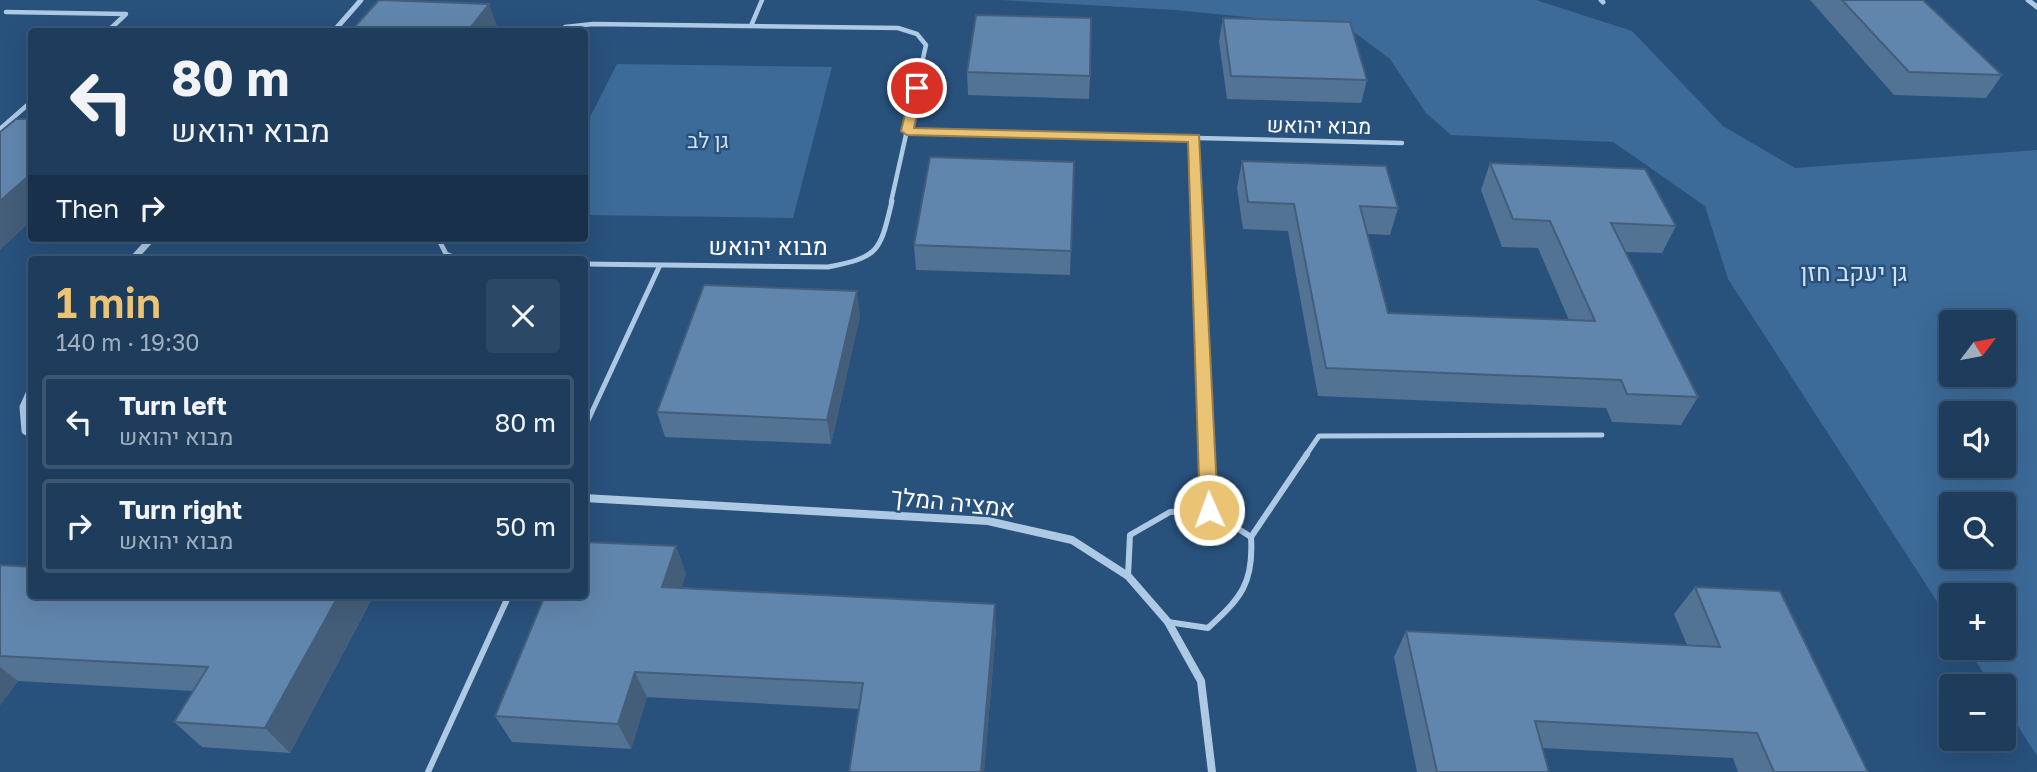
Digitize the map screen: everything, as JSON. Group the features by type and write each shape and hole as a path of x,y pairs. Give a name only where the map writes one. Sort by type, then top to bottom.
{"street":[{"path":"336,28 360,0"},
{"path":"2028,0 2037,7"},
{"path":"136,256 148,242"},
{"path":"28,396 23,407 25,431 28,433"},
{"name":"אמציה המלך","path":"588,498 988,521 1072,540 1128,576 1168,622 1202,681 1212,772"}],"lane":[{"path":"564,28 593,24 751,26 762,0"},
{"path":"6,12 126,14 111,28"},
{"name":"מבוא יהואש","path":"660,265 828,267 864,260 883,239 926,45 917,34 898,28 751,26"},
{"path":"0,129 28,104"},
{"name":"מבוא יהואש","path":"907,131 1402,144"},
{"path":"1194,138 1209,510"},
{"path":"440,242 446,254 451,256"},
{"path":"588,264 660,265 588,420"},
{"path":"1168,622 1208,628 1241,597 1254,565 1251,537 1319,436 1602,435"},
{"path":"1128,576 1130,535 1170,512 1209,510 1251,537"},
{"path":"428,772 507,599"}],"green space":[{"name":"גן יעקב חזן","path":"999,0 1536,0 1632,31 1723,126 1795,168 2037,150 2037,756 2016,723 2016,674 1984,674 1975,660 2016,660 2016,583 1939,583 1939,604 1728,279 1705,206 1613,142 1451,135 1426,113 1390,59 1347,27 1175,10"},
{"name":"גן לב","path":"617,64 832,67 793,218 588,215 588,121"}],"building":[{"path":"379,0 489,4 470,28 354,28"},
{"path":"1842,0 1923,0 2002,75 1909,72"},
{"path":"976,15 1091,18 1090,76 967,72"},
{"path":"1223,18 1350,22 1367,80 1231,76"},
{"path":"16,119 28,119 28,176 0,201 0,132"},
{"path":"930,157 1074,162 1071,251 914,245"},
{"path":"1242,161 1386,166 1398,208 1360,206 1388,313 1595,321 1550,221 1513,219 1490,163 1645,169 1676,226 1611,223 1698,397 1627,394 1621,380 1326,368 1294,204 1248,202"},
{"path":"704,285 857,291 827,420 657,412"},
{"path":"588,542 676,546 662,587 995,604 981,772 849,772 863,683 635,672 618,724 495,716 543,599 588,599"},
{"path":"0,565 28,567 28,599 337,599 265,728 174,722 208,667 0,656"},
{"path":"1695,587 1780,591 1868,772 1774,772 1757,733 1535,721 1549,772 1437,772 1406,631 1720,647"}],"route":[{"path":"917,88 907,131 1194,138 1209,510"}]}
